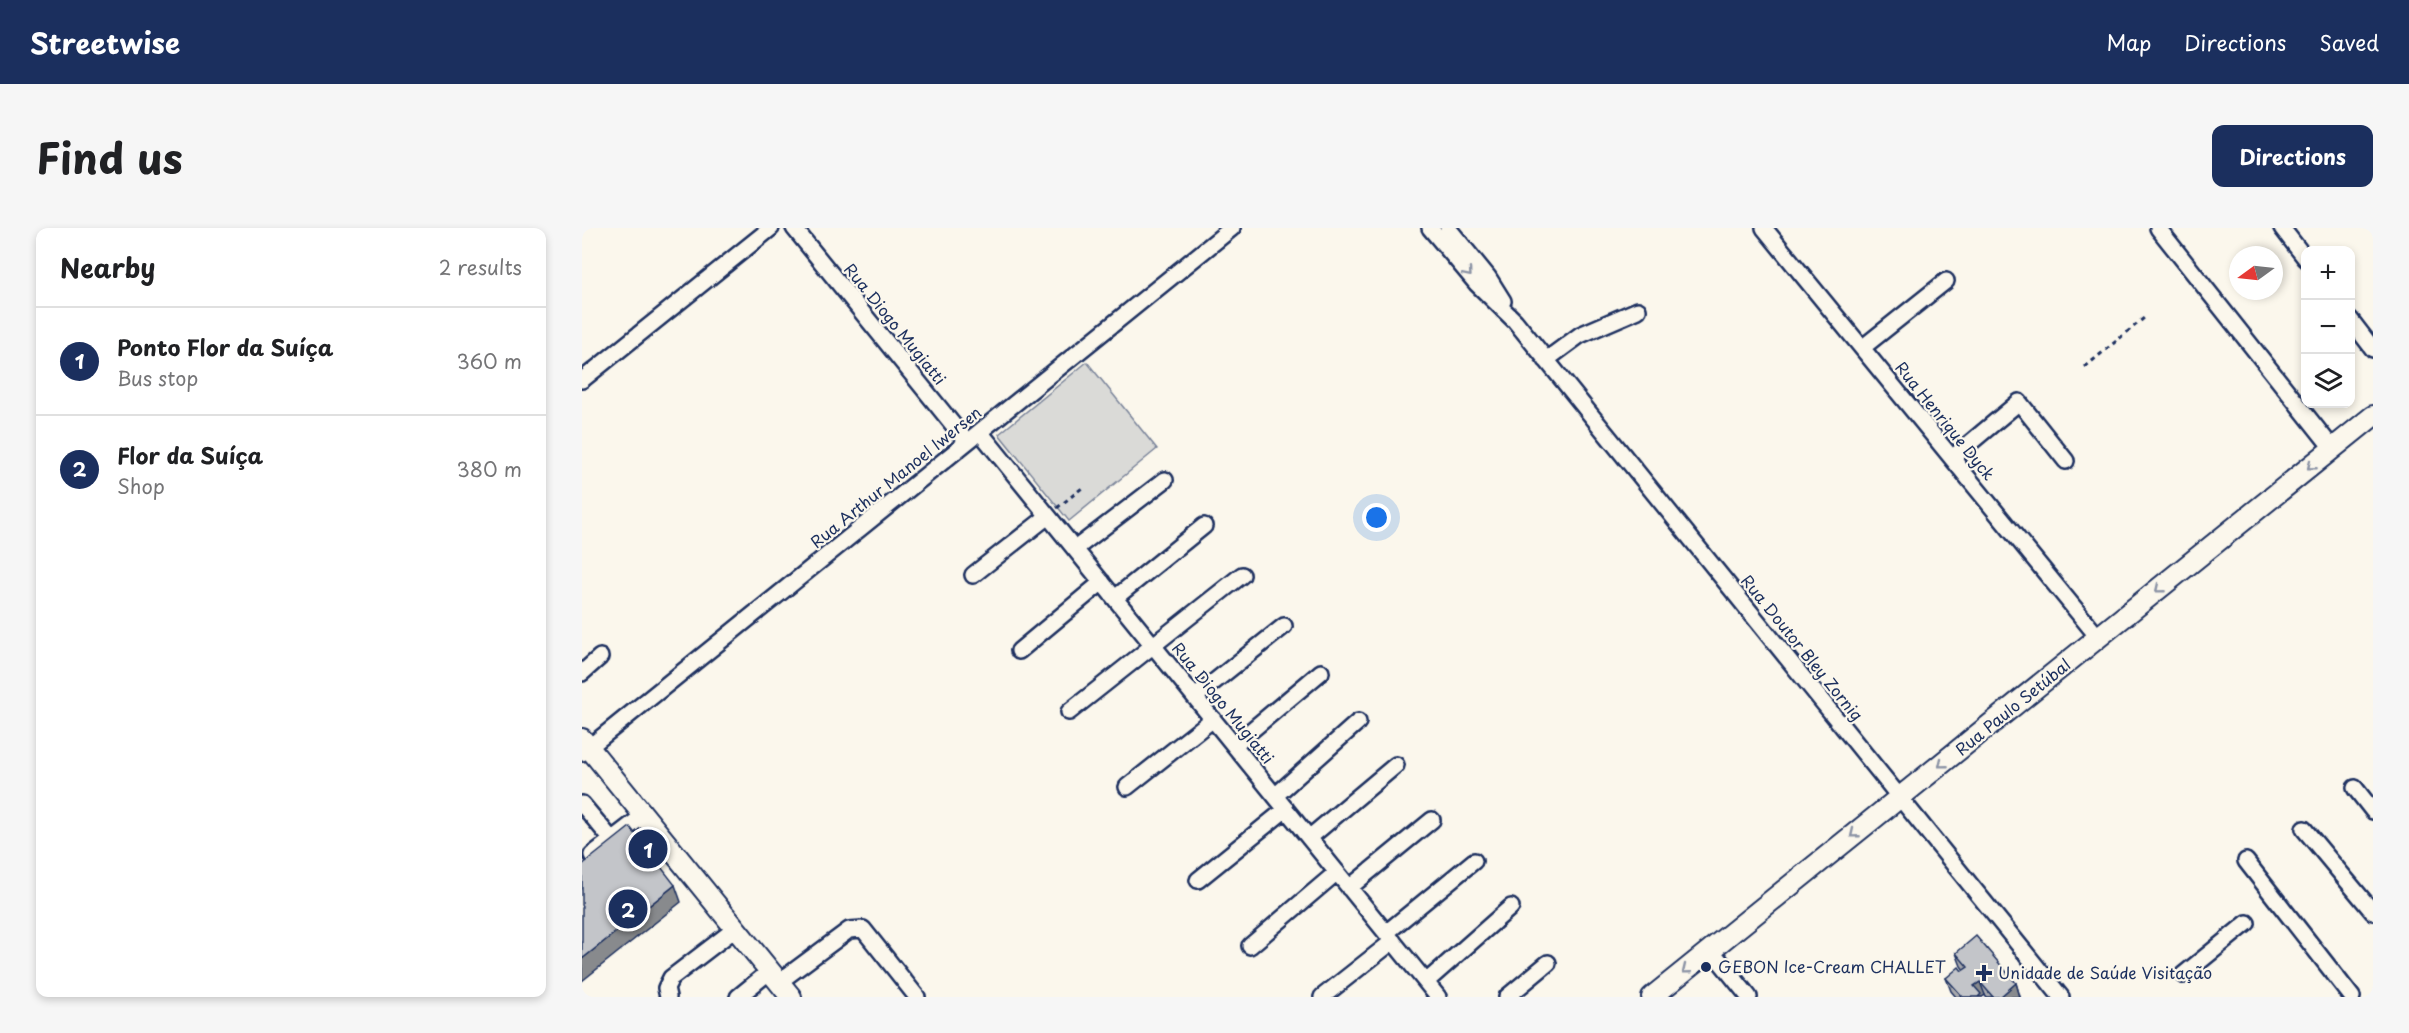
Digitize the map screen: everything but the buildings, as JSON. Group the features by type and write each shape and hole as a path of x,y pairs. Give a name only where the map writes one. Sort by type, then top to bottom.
{"main road":[{"name":"Rua Paulo Setúbal","path":"1652,997 2373,416"},
{"path":"584,747 644,815 780,984"}],"street":[{"path":"582,380 771,228"},
{"name":"Rua Diogo Mugiatti","path":"794,228 967,442"},
{"name":"Rua Arthur Manoel Iwersen","path":"584,747 1232,228"},
{"name":"Rua Doutor Bley Zornig","path":"1430,228 1477,284 1515,321"},
{"name":"Rua Doutor Bley Zornig","path":"1448,228 1488,277 1515,321 1546,360 2061,997"},
{"name":"Rua Henrique Dyck","path":"1764,228 2098,638"},
{"path":"2158,228 2333,449"},
{"path":"2282,228 2301,253"},
{"path":"1863,348 1946,281"},
{"path":"1546,360 1580,335 1638,310"},
{"path":"2355,326 2373,349"},
{"path":"1952,458 2019,402 2066,461"},
{"name":"Rua Diogo Mugiatti","path":"980,432 1438,997"},
{"path":"1075,549 1165,480"},
{"path":"973,575 1048,516"},
{"path":"1115,598 1204,526"},
{"path":"1069,712 1242,575"},
{"path":"1019,651 1102,582"},
{"path":"1195,697 1284,626"},
{"path":"582,673 600,657"},
{"path":"1234,745 1321,672"},
{"path":"1127,787 1212,719"},
{"path":"1275,796 1358,722"},
{"path":"1309,838 1396,765"},
{"path":"2355,788 2373,811"},
{"path":"582,804 612,840"},
{"path":"1198,880 1286,809"},
{"path":"592,855 644,815"},
{"path":"1349,888 1432,820"},
{"path":"2304,829 2373,912"},
{"path":"1322,997 1474,861"},
{"path":"2246,861 2352,997"},
{"path":"1250,946 1337,872"},
{"path":"1426,982 1511,907"},
{"path":"2183,975 2247,924"},
{"path":"738,997 780,984 849,930 858,928 862,929 917,997"},
{"path":"668,997 666,988 671,978 735,929"},
{"path":"1711,950 1749,997"},
{"path":"1506,997 1548,963"}],"path":[{"path":"2085,367 2144,318"},
{"path":"1048,516 1082,488"}],"shaded area":[{"path":"1087,362 1157,449 1069,521 999,434"}],"place":[{"name":"Ponto Flor da Suíça","path":"648,849"},
{"name":"Flor da Suíça","path":"628,909"},
{"name":"GEBON Ice-Cream CHALLET","path":"1706,967"},
{"name":"Unidade de Saúde Visitação","path":"1984,973"}]}
